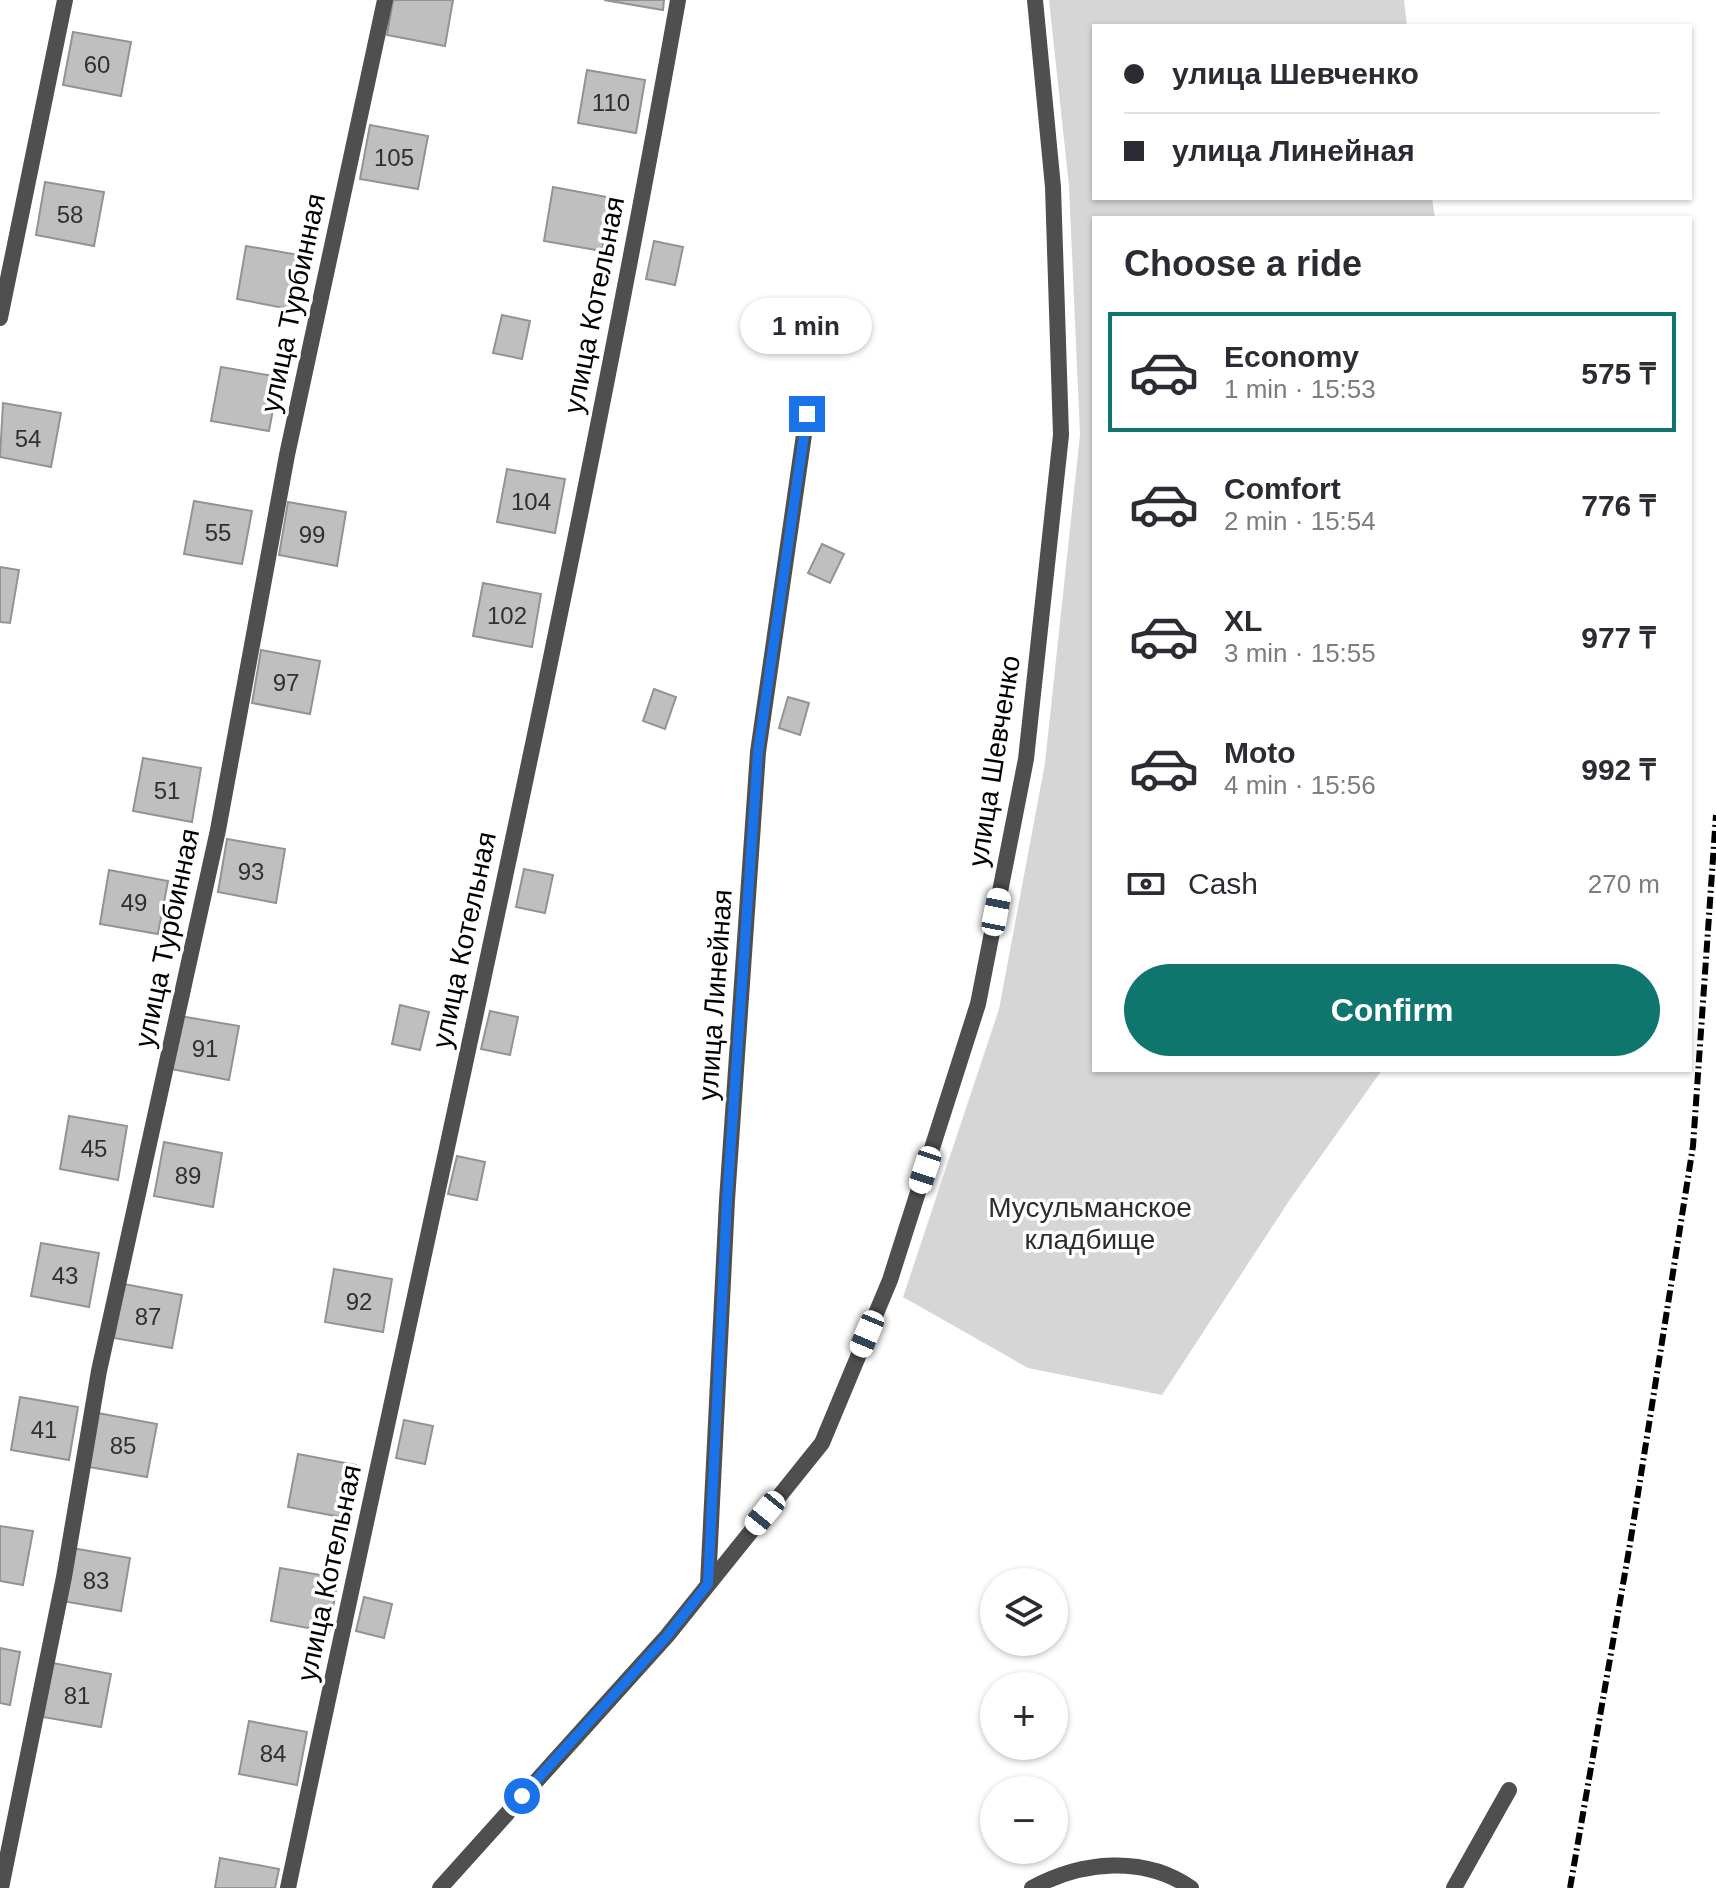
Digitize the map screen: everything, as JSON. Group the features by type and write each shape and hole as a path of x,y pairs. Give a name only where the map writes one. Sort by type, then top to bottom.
{"street":[{"path":"0,318 65,0"},
{"name":"улица Турбинная","path":"1,1888 64,1577 99,1371 218,830 287,455 385,0"},
{"name":"улица Котельная","path":"288,1888 536,724 678,0"},
{"name":"улица Шевченко","path":"440,1888 667,1636 822,1443 890,1280 978,1004 1026,759 1061,435 1053,187 1035,0"},
{"name":"улица Линейная","path":"708,1584 727,1200 758,752 807,414"},
{"path":"1454,1888 1509,1790"},
{"path":"1032,1888 1070,1872 1126,1864 1164,1871 1191,1888"}],"green space":[{"name":"Мусульманское кладбище","path":"1049,0 1404,0 1407,24 1092,24 1092,200 1432,200 1435,216 1092,216 1092,1072 1381,1072 1291,1198 1162,1395 1028,1368 903,1297 999,1009 1045,763 1080,435 1069,186"}],"building":[{"path":"393,0 453,0 445,46 387,35"},
{"path":"604,0 664,0 663,10"},
{"path":"73,32 131,42 121,96 63,85"},
{"path":"587,70 645,80 636,133 578,123"},
{"path":"370,125 428,136 418,189 360,179"},
{"path":"45,182 104,192 94,246 36,235"},
{"path":"553,187 612,198 602,251 544,241"},
{"path":"654,241 683,247 675,285 646,279"},
{"path":"246,246 305,256 295,310 237,299"},
{"path":"502,315 530,321 522,359 493,353"},
{"path":"221,367 279,377 269,431 211,421"},
{"path":"3,403 61,413 51,467 0,457"},
{"path":"507,469 565,479 555,533 497,522"},
{"path":"194,501 252,511 242,564 184,554"},
{"path":"288,502 346,512 337,566 279,555"},
{"path":"822,544 844,554 830,583 808,573"},
{"path":"0,567 19,570 10,623 0,622"},
{"path":"483,583 541,594 532,647 473,636"},
{"path":"261,650 320,661 310,714 252,703"},
{"path":"654,689 676,697 665,729 643,721"},
{"path":"788,697 809,703 800,735 779,728"},
{"path":"143,758 201,768 192,822 133,811"},
{"path":"227,839 285,849 276,903 218,892"},
{"path":"524,869 553,875 545,913 516,907"},
{"path":"109,870 168,881 158,934 100,924"},
{"path":"400,1005 429,1012 420,1050 392,1044"},
{"path":"490,1011 518,1017 510,1055 481,1049"},
{"path":"180,1016 239,1026 229,1080 171,1069"},
{"path":"69,1116 127,1126 118,1180 60,1169"},
{"path":"164,1142 222,1153 213,1207 154,1196"},
{"path":"457,1156 485,1162 477,1200 448,1194"},
{"path":"41,1243 99,1253 89,1307 31,1296"},
{"path":"334,1269 392,1279 383,1332 325,1322"},
{"path":"124,1284 182,1295 172,1348 114,1338"},
{"path":"20,1397 78,1407 69,1460 11,1450"},
{"path":"98,1413 157,1424 147,1477 89,1467"},
{"path":"404,1420 433,1426 425,1464 396,1458"},
{"path":"298,1454 356,1465 346,1518 288,1507"},
{"path":"0,1526 33,1531 23,1585 0,1581"},
{"path":"72,1548 130,1558 121,1611 62,1601"},
{"path":"280,1568 338,1578 329,1632 271,1621"},
{"path":"364,1597 392,1604 384,1638 356,1631"},
{"path":"0,1648 20,1652 10,1705 0,1703"},
{"path":"53,1663 111,1674 101,1727 43,1717"},
{"path":"249,1721 307,1732 297,1785 239,1774"},
{"path":"220,1858 279,1869 275,1888 215,1888"}],"railway":[{"path":"1570,1888 1630,1544 1693,1146 1716,815"}],"route":[{"path":"522,1796 667,1636 708,1584 727,1200 758,752 807,414"}]}
